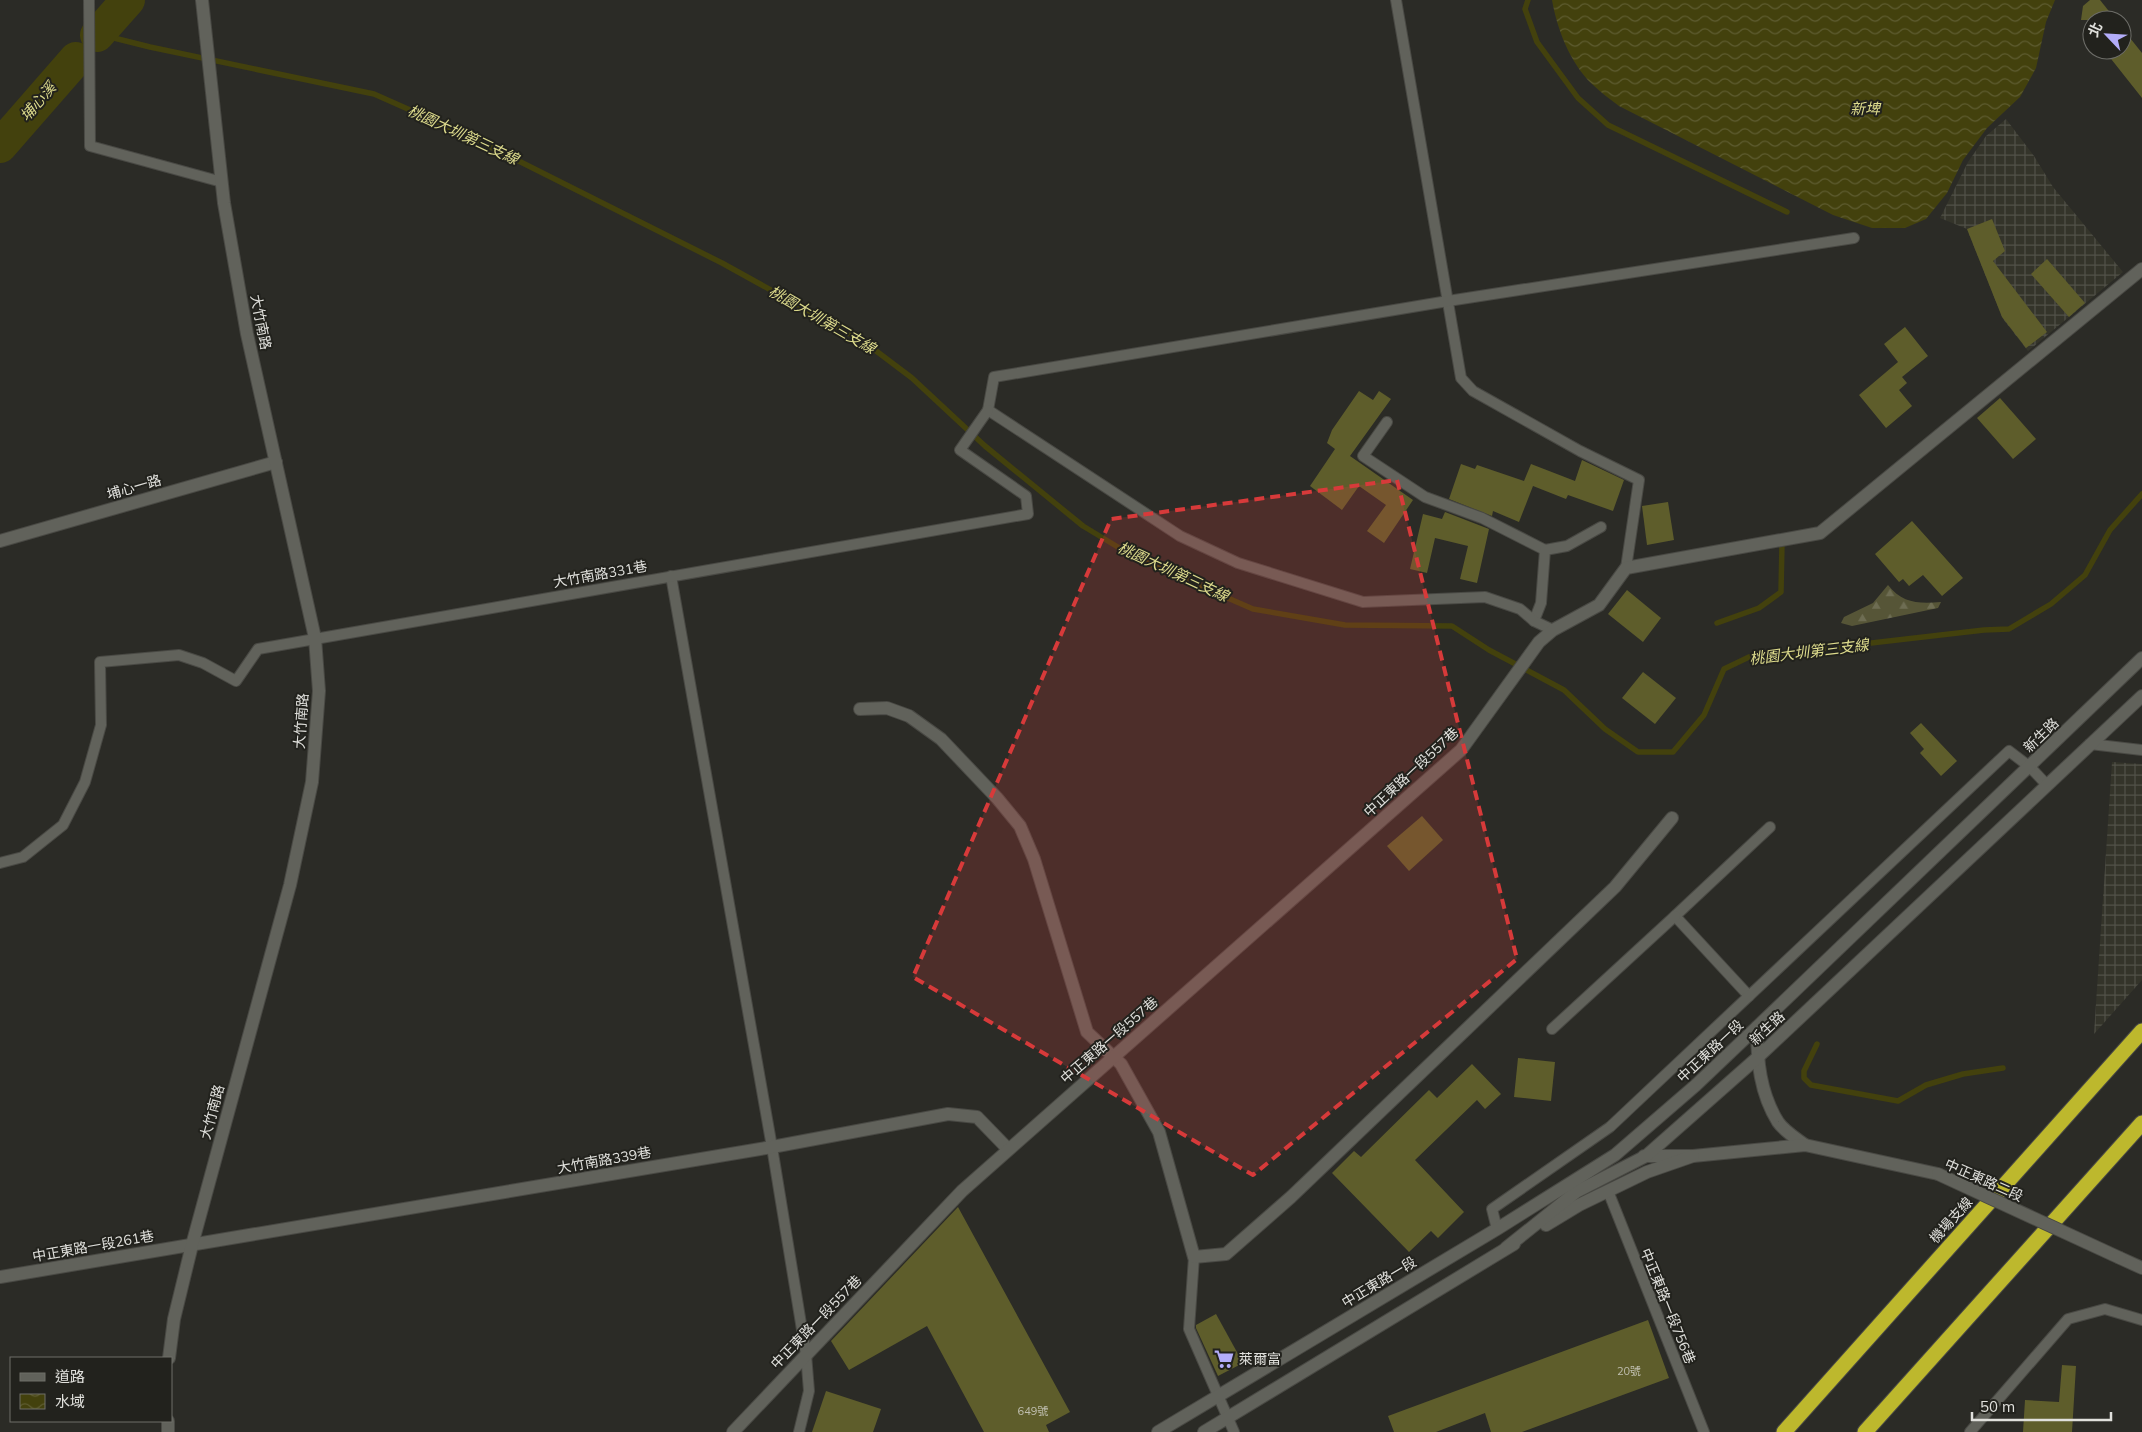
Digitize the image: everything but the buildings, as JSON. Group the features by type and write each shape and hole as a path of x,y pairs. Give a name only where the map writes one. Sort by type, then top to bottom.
{"highway":[{"name":"機場支線","path":"1784,1432 2142,1031"},
{"path":"1865,1432 2142,1123"}],"street":[{"name":"大竹南路","path":"169,1357 174,1319 192,1245 290,885 312,782 319,691 315,638 247,334 222,182 202,0"},
{"path":"1626,568 1820,533 2142,269"},
{"name":"埔心一路","path":"0,541 276,462"},
{"name":"中正東路一段557巷","path":"733,1432 962,1191 1461,750 1540,642 1553,630 1599,605 1626,568"},
{"name":"新生路","path":"1757,1058 1758,1027 2142,658"},
{"name":"新生路","path":"1757,1058 2142,696"},
{"path":"860,708 887,708 909,716 941,739 997,798 1020,826 1034,859 1086,1032 1121,1064 1159,1132 1194,1257 1226,1254 1290,1197 1615,887 1672,818"},
{"name":"中正東路一段","path":"1158,1432 1497,1229 1615,1155 1696,1085 1758,1027"},
{"path":"1757,1058 1761,1083 1779,1123 1805,1146"},
{"path":"1506,1248 1576,1192 1646,1156 1757,1058"},
{"name":"大竹南路339巷","path":"192,1245 772,1147 948,1114 977,1117 1008,1149"},
{"path":"1615,1155 1693,1156 1805,1146"},
{"name":"中正東路二段","path":"1805,1146 1938,1174 2142,1268"},
{"path":"1204,1432 1579,1205 1647,1172 1693,1156"},
{"name":"中正東路一段261巷","path":"0,1277 192,1245"}],"lane":[{"path":"89,0 90,146 222,182"},
{"path":"1396,0 1461,378 1473,391 1580,451 1639,480 1626,568"},
{"path":"1553,630 1534,621 1520,609 1485,597 1363,602 1238,563 1180,536 988,410 994,377 1448,301 1854,238"},
{"name":"大竹南路331巷","path":"0,863 23,856 63,826 85,782 101,725 100,662 179,655 204,663 236,680 258,649 1028,514 1026,496 960,450 988,410"},
{"path":"1387,422 1363,456 1425,497 1482,518 1545,550 1567,546 1600,527"},
{"path":"1534,621 1541,603 1545,550"},
{"path":"671,576 772,1147 806,1354 809,1391 799,1432"},
{"path":"2090,744 2142,750"},
{"path":"1497,1229 1492,1209 1610,1127 2009,751 2030,767 2047,785"},
{"path":"1552,1029 1770,827"},
{"path":"1675,916 1749,996"},
{"name":"中正東路一段756巷","path":"1608,1191 1704,1432"},
{"path":"1194,1257 1189,1329 1234,1432"},
{"path":"1970,1432 2068,1319 2105,1309 2142,1320"}],"highlighted area":[{"path":"1397,480 1517,959 1253,1175 913,977 1111,519"}],"shaded area":[{"path":"2006,119 2034,156 2053,187 2123,272 2028,351 2003,319 1967,229 1940,218 1968,162 1986,136"},
{"path":"2112,762 2142,764 2142,980 2094,1034"}],"green space":[{"path":"1888,585 1899,596 1911,601 1925,603 1941,602 1938,608 1852,626 1841,623 1844,617 1873,603"}],"water":[{"name":"新埤","path":"1552,0 2055,0 2046,22 2036,68 2020,97 1987,128 1963,160 1947,193 1926,219 1905,228 1872,228 1833,215 1619,106 1595,87 1577,66 1561,34"}],"waterway":[{"name":"埔心溪","path":"97,35 128,0"},
{"path":"1528,0 1525,9 1537,42 1578,98 1608,125 1787,212"},
{"name":"桃園大圳第三支線","path":"98,34 150,47 374,94 471,137 722,263 863,341 912,378 985,446 1083,526 1136,558 1253,609 1345,625 1452,626 1489,650 1564,690 1605,729 1638,752 1673,752 1704,715 1724,669 1749,657 1984,630 2009,629 2051,604 2085,575 2110,530 2142,494"},
{"name":"埔心溪","path":"0,146 76,59"},
{"path":"1717,623 1759,608 1781,592 1782,543"},
{"path":"1817,1044 1804,1071 1804,1078 1811,1085 1898,1101 1926,1085 1963,1074 2003,1068"}],"place":[{"name":"萊爾富","path":"1224,1359"}]}
